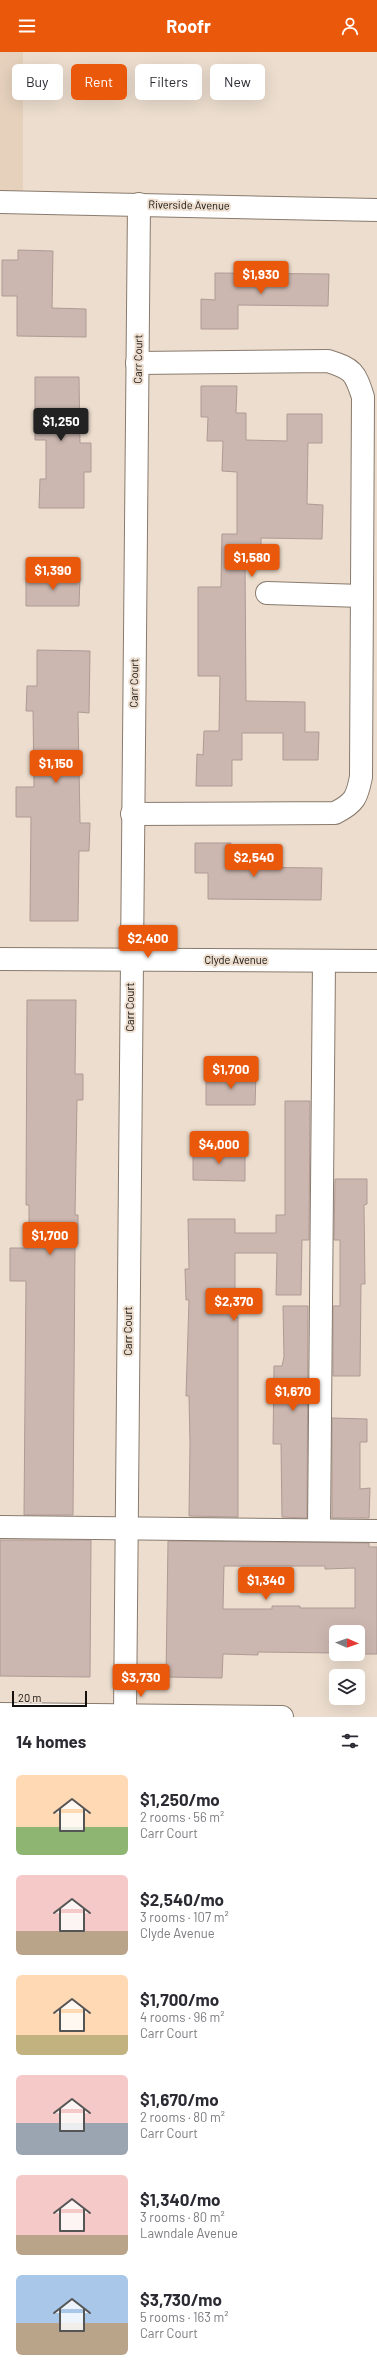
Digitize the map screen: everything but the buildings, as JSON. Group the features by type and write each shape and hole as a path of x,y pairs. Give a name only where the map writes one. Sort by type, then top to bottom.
{"street":[{"name":"Riverside Avenue","path":"0,202 377,210"},
{"name":"Carr Court","path":"135,1716 127,1528 132,814 139,204"},
{"path":"132,814 335,813 350,804 357,796 361,777 363,397 357,377 349,369 328,361 138,363"},
{"path":"267,593 362,596"},
{"name":"Clyde Avenue","path":"0,959 377,961"},
{"path":"319,1530 324,961"},
{"path":"0,1527 377,1531"},
{"path":"0,1714 282,1717"}],"shaded area":[{"path":"0,52 23,52 23,64 12,64 12,100 23,100 23,207 0,207"}]}
